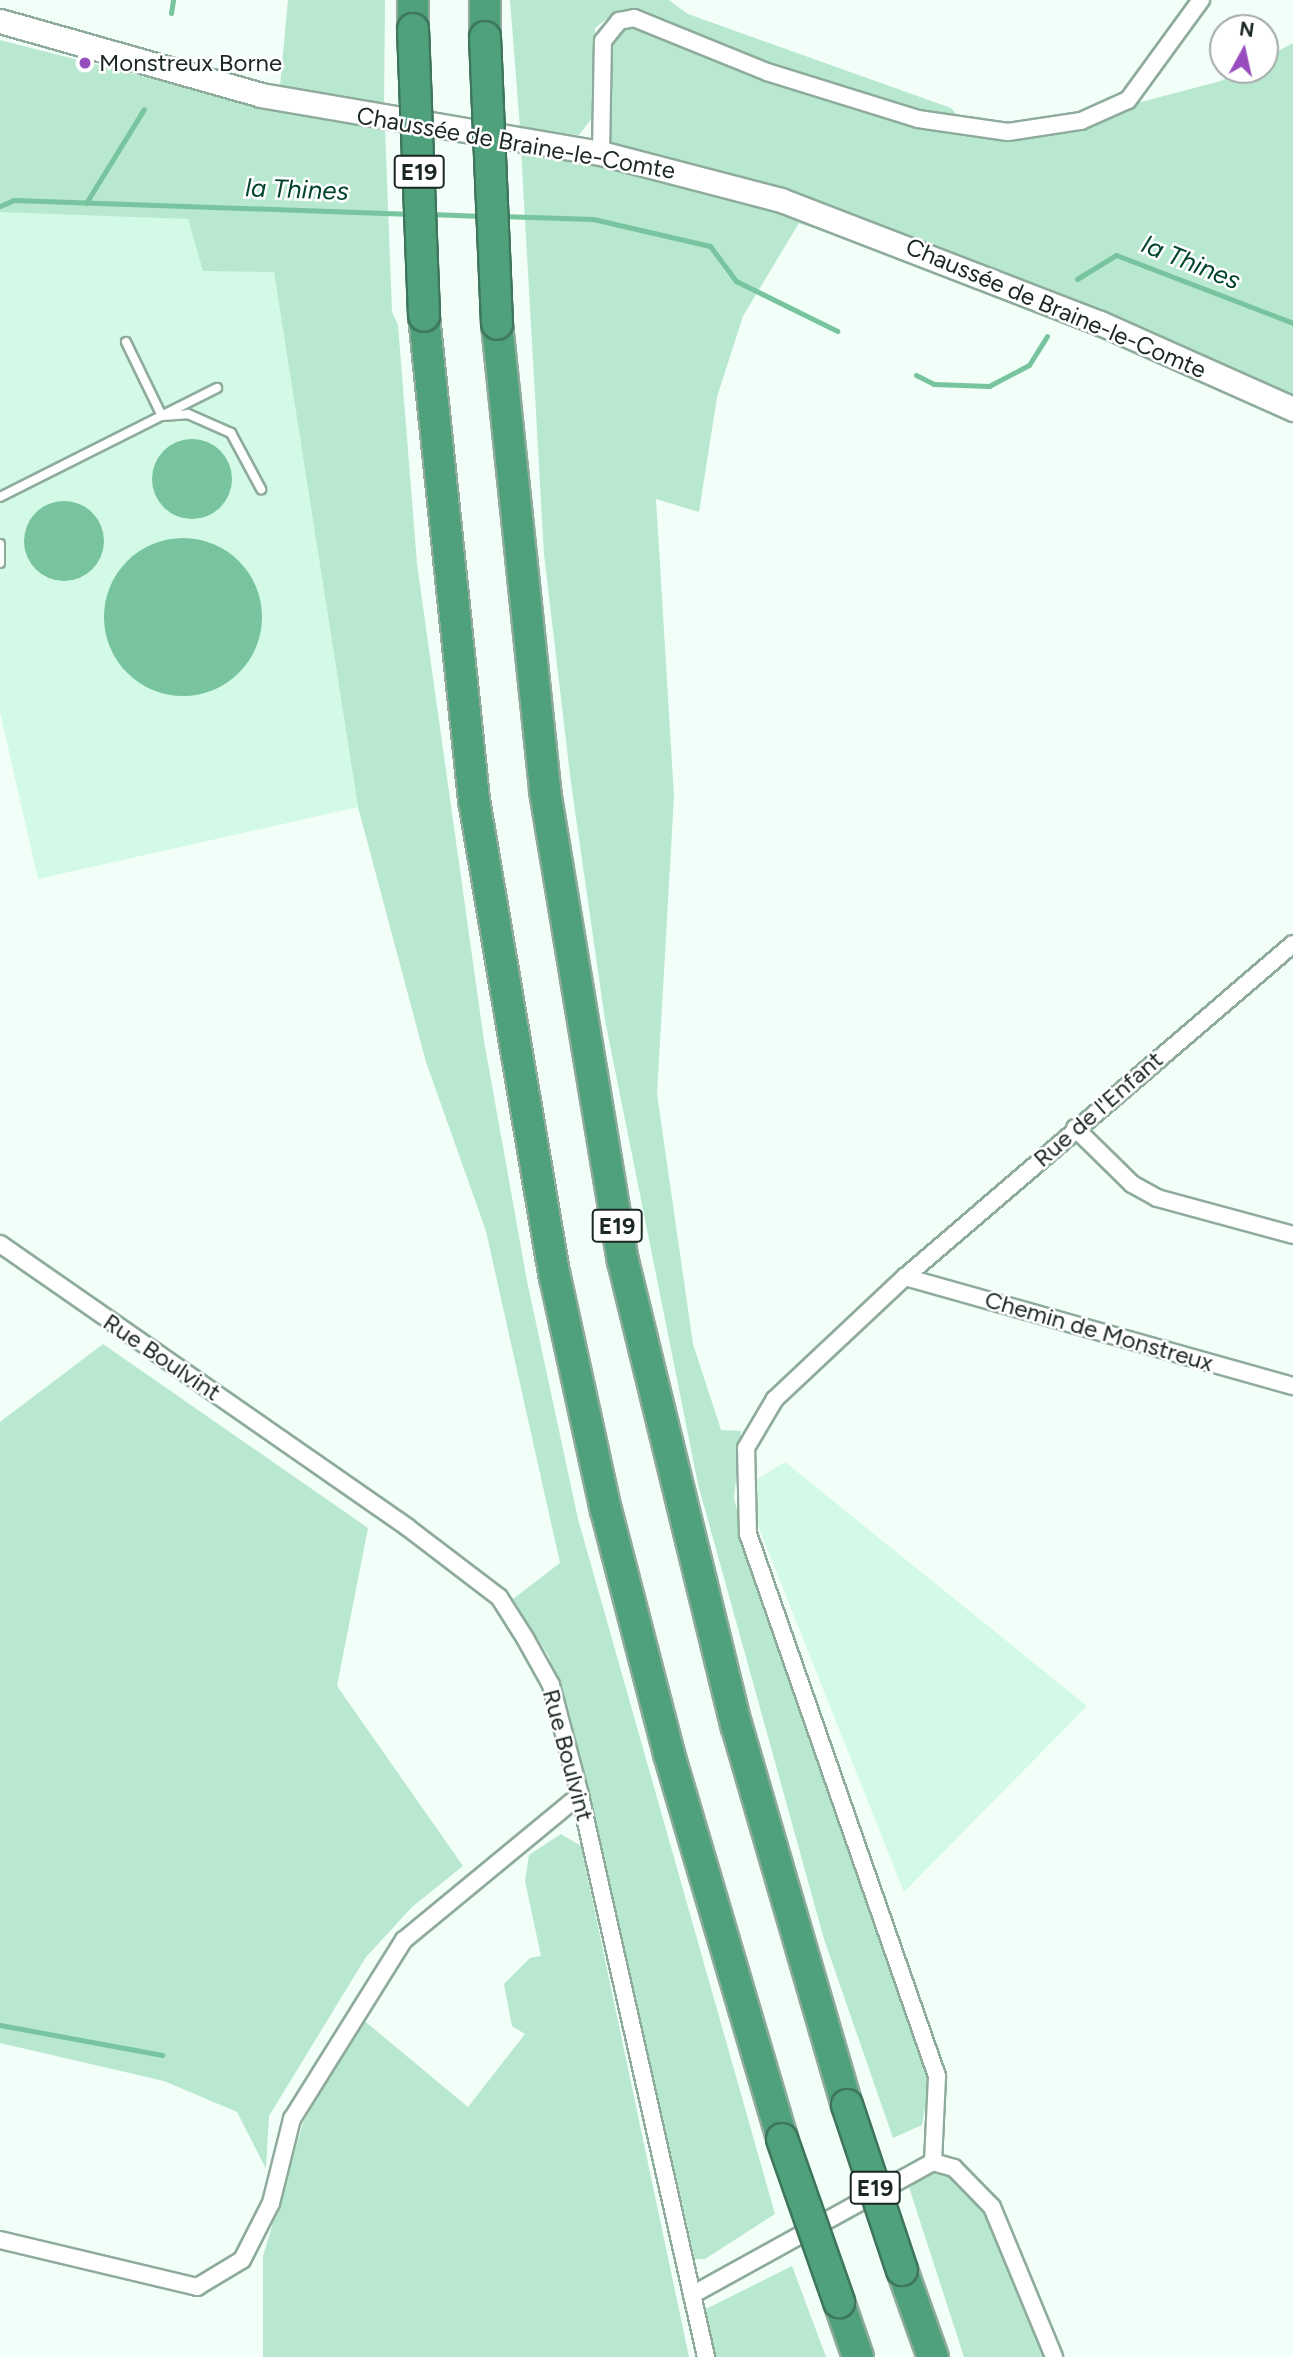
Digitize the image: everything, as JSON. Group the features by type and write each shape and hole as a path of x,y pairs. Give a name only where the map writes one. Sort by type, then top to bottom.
{"highway":[{"name":"E19","path":"485,0 497,324 545,791 623,1261 733,1714 847,2105 933,2357"},
{"name":"E19","path":"413,14 424,316 474,800 555,1277 606,1510 669,1754 782,2139 858,2357"}],"main road":[{"name":"Chaussée de Braine-le-Comte","path":"0,21 261,95 601,153 781,200 880,236 1293,409"}],"street":[{"path":"601,153 603,41 619,21 634,18 767,72 919,118 1008,132 1081,121 1128,100 1201,0"},
{"name":"Rue de l'Enfant","path":"933,2161 937,2077 743,1507 746,1448 775,1399 905,1278 1075,1128 1293,944"},
{"path":"1075,1128 1132,1184 1157,1198 1293,1235"},
{"name":"Rue Boulvint","path":"0,1244 499,1597 551,1685 580,1795 706,2357"},
{"name":"Chemin de Monstreux","path":"905,1278 1293,1386"},
{"path":"0,2240 197,2287 242,2260 271,2203 292,2119 404,1940 580,1795"},
{"path":"692,2295 933,2161 954,2168 992,2207 1054,2357"}],"lane":[{"path":"127,342 162,416"},
{"path":"0,498 217,388"},
{"path":"162,416 188,414 231,433 261,489"},
{"path":"0,544 0,563"}],"shaded area":[{"path":"288,0 385,0 384,106 280,86"},
{"path":"510,0 669,0 688,14 951,108 962,120 919,119 1042,128 1210,84 1279,84 1279,50 1293,43 1293,398 799,223 743,316 717,397 699,512 656,499 674,796 657,1094 693,1344 721,1430 741,1431 734,1498 746,1546 920,2043 929,2085 922,2125 893,2138 824,1939 698,1484 605,1020 571,783 544,554 521,149 628,171 601,153 603,58 612,15 595,28 592,118 579,135 520,128","holes":["632,8 765,66 614,14"]},
{"path":"0,40 282,112 385,128 392,312 398,325 417,564 484,1041 527,1281 578,1519 775,2214 705,2259 695,2259 582,1764 549,1657 513,1599 560,1563 486,1231 426,1062 358,807 274,272 203,271 188,219 0,212"},
{"path":"30,209 188,219 204,271 274,271 358,807 38,879 0,712 0,212"},
{"path":"192,439 207,442 220,451 229,464 232,479 229,494 220,507 207,516 192,519 177,516 164,507 155,494 152,479 155,464 164,451 177,442"},
{"path":"64,501 79,504 92,513 101,526 104,541 101,556 92,569 79,578 64,581 49,578 36,569 27,556 24,541 27,526 36,513 49,504"},
{"path":"183,538 213,544 239,561 256,587 262,617 256,647 239,673 213,690 183,696 153,690 127,673 110,647 104,617 110,587 127,561 153,544"},
{"path":"103,1344 368,1528 337,1686 463,1866 412,1907 366,1957 269,2116 266,2169 237,2112 164,2081 0,2043 0,1422"},
{"path":"785,1462 1087,1706 904,1892 743,1488"},
{"path":"561,1834 581,1846 689,2357 263,2357 263,2256 303,2123 361,2018 468,2107 525,2034 512,2026 504,1984 530,1958 541,1956 525,1881 529,1855"},
{"path":"941,2172 964,2181 990,2214 1047,2357 964,2357 909,2187 920,2174"},
{"path":"792,2266 826,2357 712,2357 704,2310"}],"waterway":[{"path":"171,13 173,0"},
{"path":"86,203 144,109"},
{"name":"la Thines","path":"0,206 14,200 412,214"},
{"name":"la Thines","path":"429,214 482,216"},
{"name":"la Thines","path":"502,216 593,219 710,246 736,281 837,331"},
{"name":"la Thines","path":"1077,279 1116,255 1293,323"},
{"name":"la Thines","path":"916,375 934,384 989,386 1029,365 1047,336"},
{"path":"0,2025 162,2055"}],"place":[{"name":"Monstreux Borne","path":"85,63"}]}
